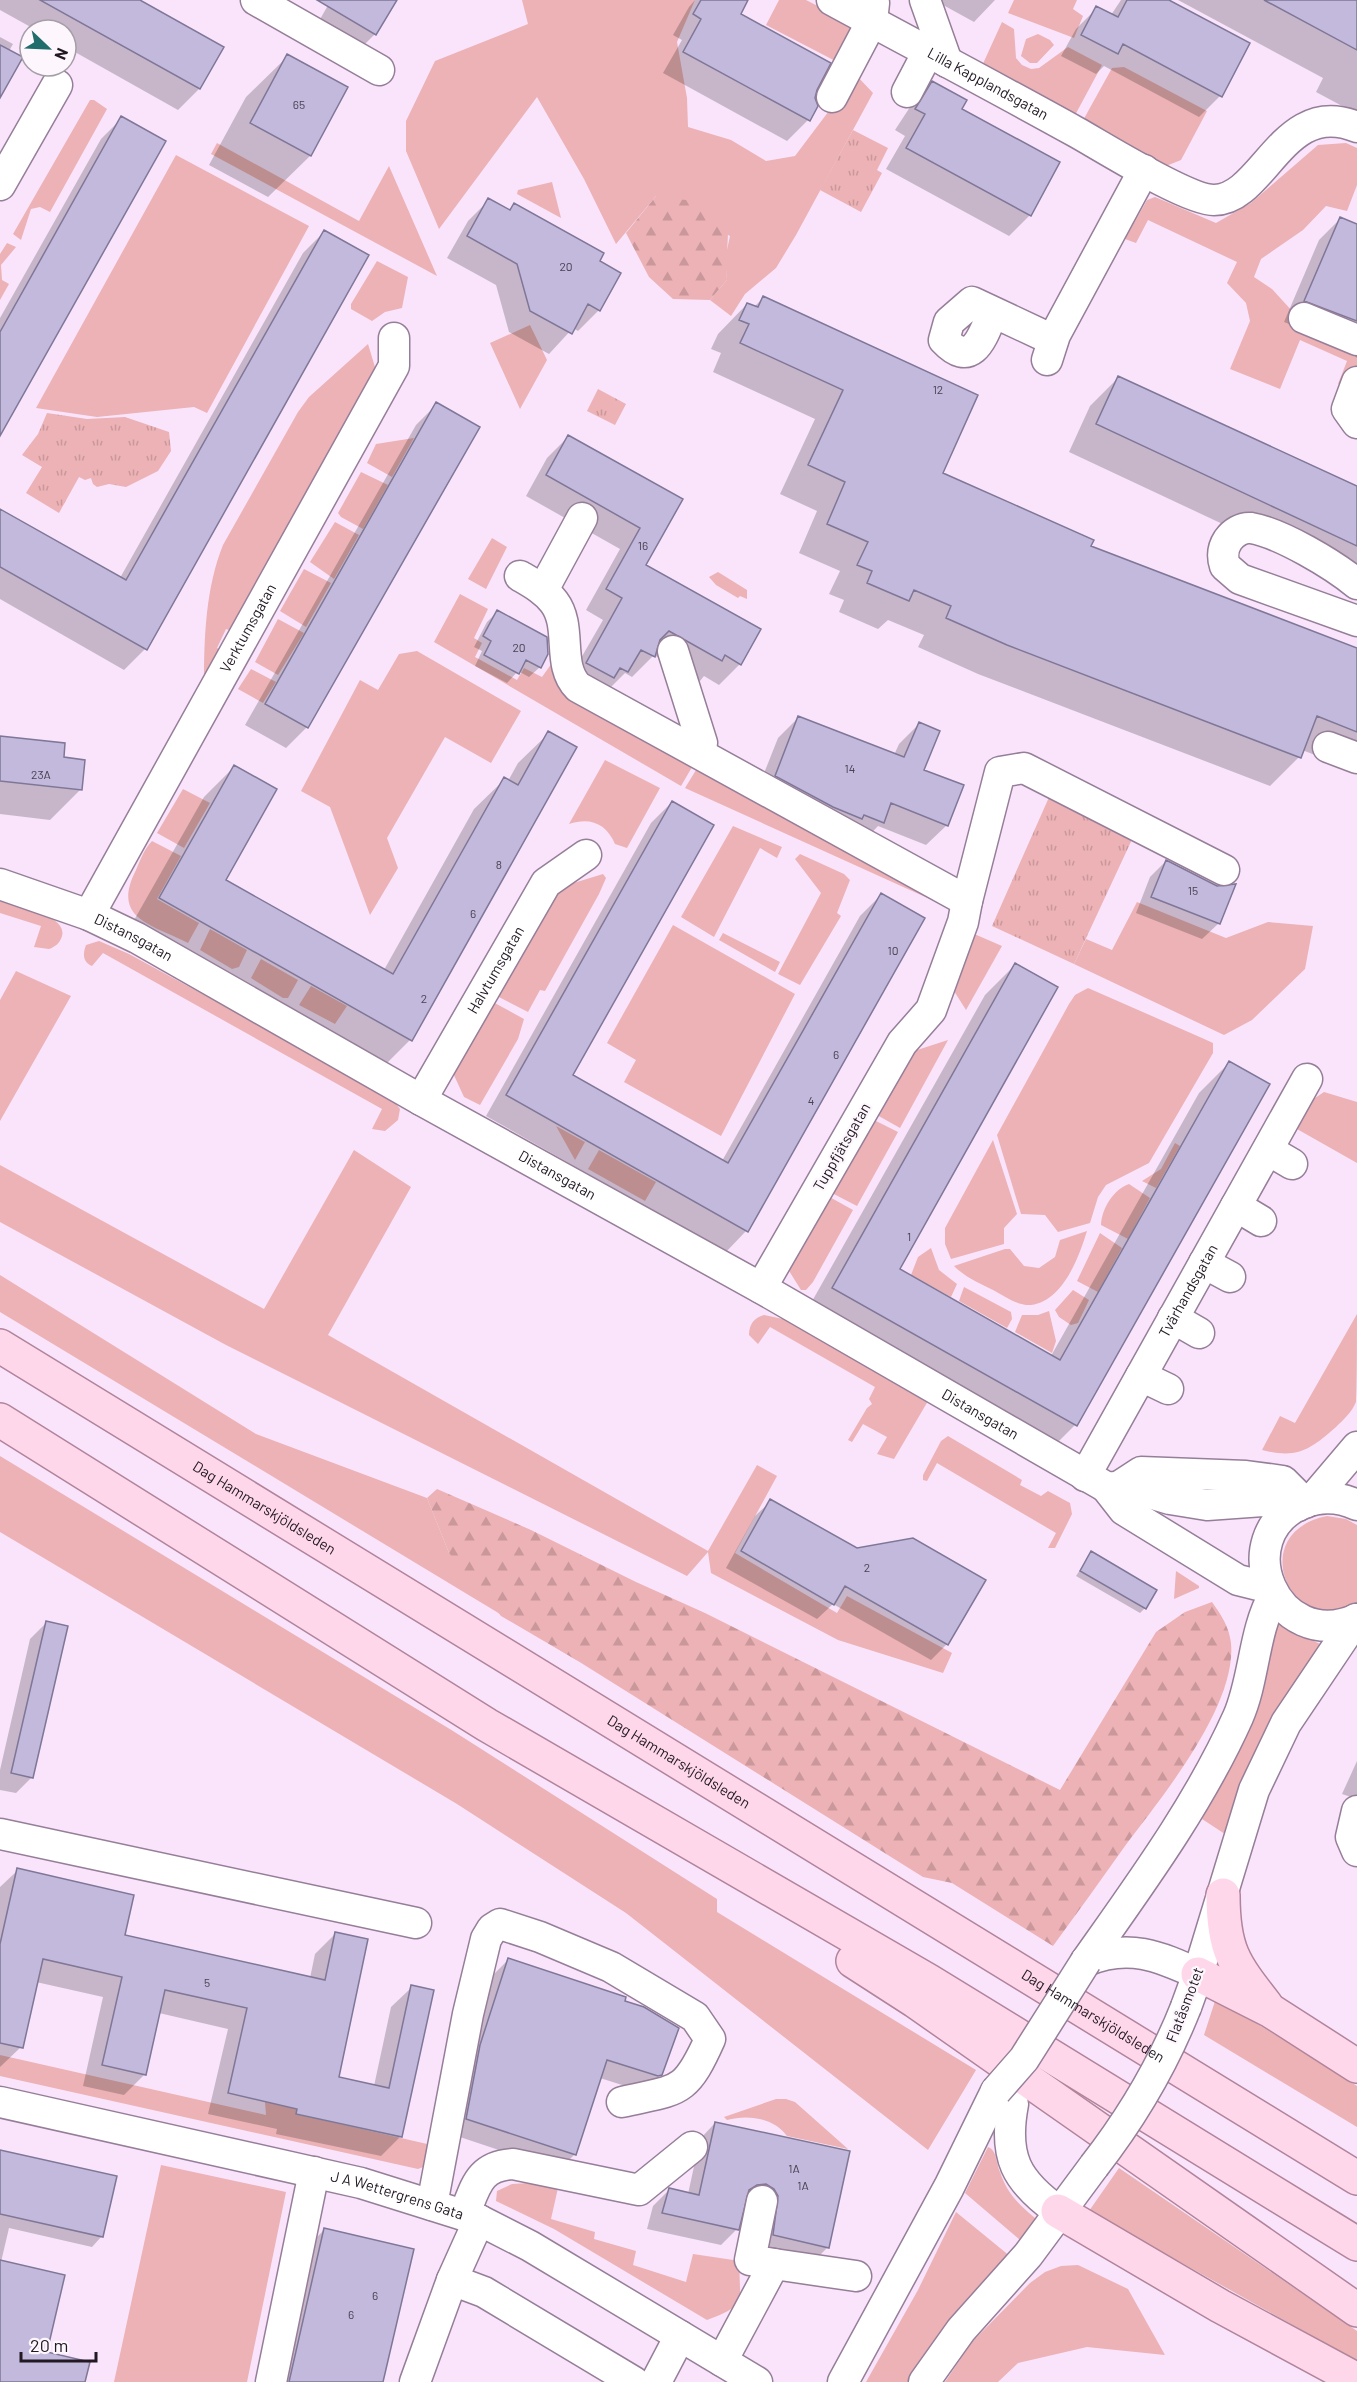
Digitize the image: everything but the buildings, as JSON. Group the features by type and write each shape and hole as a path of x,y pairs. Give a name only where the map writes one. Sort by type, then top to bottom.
{"main road":[{"name":"Dag Hammarskjöldsleden","path":"0,1346 1357,2178"},
{"path":"0,1420 487,1725 915,2001 1357,2310"},
{"path":"487,1725 929,1981 1357,2244"},
{"path":"1220,1909 1228,1950 1240,1972 1271,2011"},
{"path":"1198,1974 1271,2011 1357,2066"},
{"path":"1095,2017 1219,2078 1357,2154"},
{"path":"1058,2211 1277,2337 1357,2380"},
{"path":"1277,2337 1332,2382"}],"street":[{"path":"256,0 379,70"},
{"name":"Lilla Kapplandsgatan","path":"832,0 874,11 938,57 1181,190 1214,200 1227,197 1240,189 1297,133 1310,125 1329,121 1357,127"},
{"path":"907,92 938,57 925,0"},
{"path":"832,97 874,11"},
{"path":"0,185 57,86"},
{"path":"993,312 1050,350 1144,170"},
{"path":"1304,318 1357,340"},
{"name":"Verktumsgatan","path":"89,915 394,366 394,338"},
{"path":"1357,382 1347,409 1357,423"},
{"path":"582,518 531,583 556,603 565,635 567,672 578,687 967,901 1000,771 1024,768 1224,870"},
{"path":"1357,584 1337,568 1272,536 1250,528 1233,534 1223,550 1225,567 1240,579 1357,621"},
{"path":"673,651 702,743 698,751"},
{"path":"1328,747 1357,758"},
{"name":"Halvtumsgatan","path":"421,1100 546,883 586,855"},
{"name":"Distansgatan","path":"0,884 89,915 137,938 1103,1483 1124,1510 1238,1580 1272,1592"},
{"name":"Tuppfjätsgatan","path":"761,1288 902,1043 931,1010 963,922 967,901"},
{"name":"Tvärhandsgatan","path":"1103,1483 1141,1376 1173,1318 1217,1270 1280,1157 1292,1107 1307,1079"},
{"path":"1173,1318 1199,1333"},
{"path":"1141,1376 1168,1389"},
{"path":"843,2382 949,2187 1004,2098 1024,2059 1190,1807 1214,1766 1239,1715 1251,1678 1263,1614 1272,1592 1264,1562 1268,1542 1277,1524 1305,1503 1357,1447"},
{"path":"1103,1483 1142,1472 1246,1476 1283,1481 1305,1503"},
{"path":"1305,1503 1331,1498 1357,1505"},
{"name":"Flatåsmotet","path":"1272,1592 1293,1615 1310,1623 1338,1625 1357,1619"},
{"name":"Flatåsmotet","path":"924,2382 961,2330 1028,2255 1058,2211 1121,2131 1149,2087 1172,2042 1198,1974 1220,1909 1254,1790 1286,1723 1357,1619"},
{"path":"1357,1811 1351,1837 1357,1851"},
{"path":"0,1834 416,1923"},
{"path":"432,2205 468,2014 486,1939 492,1929 500,1924 540,1937 611,1967 695,2017 710,2039 695,2072 676,2090 622,2102"},
{"path":"1093,1956 1122,1951 1148,1953 1198,1974"},
{"path":"1004,2098 1014,2163 1032,2191 1058,2211"},
{"name":"J A Wettergrens Gata","path":"0,2102 314,2172 471,2218 530,2246 758,2382"},
{"path":"415,2382 452,2280 482,2174 495,2165 513,2164 639,2190 692,2147"},
{"path":"271,2382 314,2172"},
{"path":"762,2201 750,2260 856,2276"},
{"path":"722,2361 774,2264"},
{"path":"452,2280 484,2292 634,2382"},
{"path":"656,2382 680,2336"}],"green space":[{"path":"522,0 695,0 677,42 687,98 688,127 731,140 766,161 795,156 856,75 873,93 776,268 745,294 731,316 710,300 727,280 725,259 730,236 656,196 616,244 584,179 537,97 439,229 406,151 406,121 435,61 528,24"},
{"path":"779,0 806,0 863,29 845,66 766,25"},
{"path":"1014,0 1077,0 1073,9 1083,16 1074,38 1008,13"},
{"path":"1002,22 1014,29 1016,58 1022,65 1031,69 1039,68 1068,47 1102,65 1074,117 981,68"},
{"path":"1038,34 1050,40 1054,45 1037,63 1030,63 1021,56 1026,39"},
{"path":"1124,67 1207,111 1181,160 1166,166 1081,124 1112,68"},
{"path":"90,100 94,100 107,109 50,212 40,207 31,209 21,240 13,234"},
{"path":"853,130 888,148 877,170 882,173 861,212 820,190"},
{"path":"217,143 359,221 389,166 437,276 211,154"},
{"path":"1346,143 1357,148 1357,185 1347,211 1326,206 1303,230 1261,259 1254,277 1272,289 1304,324 1357,351 1357,367 1348,383 1338,384 1347,361 1300,340 1280,389 1230,369 1250,321 1246,303 1227,283 1237,262 1148,220 1136,243 1125,239 1147,200 1155,197 1216,223 1251,203 1318,145"},
{"path":"176,155 309,226 207,413 194,407 97,417 36,408"},
{"path":"552,182 561,218 517,194 518,190"},
{"path":"656,196 693,201 727,213 727,280 710,300 673,299 649,277 626,233"},
{"path":"7,243 16,247 1,265 2,280 9,284 0,300 0,254"},
{"path":"377,261 408,277 402,308 385,312 372,321 351,309 351,304"},
{"path":"530,325 547,360 520,409 490,343"},
{"path":"368,344 378,377 362,415 351,411 238,633 226,629 217,648 228,653 204,682 210,595 223,545 298,412 309,397"},
{"path":"598,389 626,404 615,425 587,411"},
{"path":"47,413 87,419 125,417 169,432 171,451 158,471 126,487 109,484 97,487 91,478 85,480 79,477 59,513 26,493 42,467 22,455 38,434"},
{"path":"414,438 392,477 367,463 376,444"},
{"path":"361,472 388,485 363,529 338,513"},
{"path":"335,522 359,535 334,579 310,562"},
{"path":"492,538 507,547 486,589 468,579"},
{"path":"304,569 331,583 306,627 280,611"},
{"path":"718,572 747,590 747,599 740,596 738,598 716,585 709,577"},
{"path":"460,594 488,609 474,638 482,643 475,657 517,680 524,668 542,677 552,663 695,762 681,786 434,642"},
{"path":"278,619 304,633 278,675 255,662"},
{"path":"417,651 521,711 491,763 445,737 387,838 398,868 370,915 330,807 301,791 360,680 378,690 399,654"},
{"path":"251,669 276,682 263,703 238,689"},
{"path":"605,760 660,788 627,848 615,844 607,831 596,824 584,821 569,824"},
{"path":"701,762 945,903 943,905 685,788"},
{"path":"183,789 210,803 184,848 157,833"},
{"path":"1050,795 1135,833 1074,964 992,926"},
{"path":"733,826 782,847 777,858 760,848 714,937 681,917"},
{"path":"152,841 181,856 157,899 199,923 188,943 139,918 132,910 128,899 130,886 143,855"},
{"path":"800,854 844,874 850,880 837,913 841,916 800,985 778,974 821,893 795,859"},
{"path":"603,874 606,878 599,894 545,991 540,990 528,1012 495,995 549,898 564,886"},
{"path":"0,901 39,912 57,922 62,929 60,941 49,949 34,947 41,926 0,913"},
{"path":"1137,902 1226,938 1268,922 1313,926 1305,969 1252,1020 1224,1035 1074,964 1086,939 1112,950"},
{"path":"673,925 795,994 721,1136 624,1082 636,1060 607,1043"},
{"path":"210,929 247,950 239,967 232,969 200,950"},
{"path":"723,933 780,962 775,972 719,940"},
{"path":"972,933 1002,946 966,1010 954,991"},
{"path":"99,941 129,954 391,1097 400,1109 398,1120 385,1131 372,1129 382,1109 103,953 92,966 86,962 84,951 86,945"},
{"path":"261,959 298,980 288,998 283,998 251,978"},
{"path":"16,971 71,996 0,1121 0,1000"},
{"path":"311,986 347,1006 335,1024 299,1005"},
{"path":"1088,988 1213,1043 1213,1053 1149,1163 1106,1185 1098,1197 1090,1223 1058,1232 1045,1215 1021,1214 997,1135 1069,1004 1075,995"},
{"path":"491,1001 524,1019 518,1039 480,1105 464,1097 453,1073"},
{"path":"948,1040 900,1128 877,1115 908,1053"},
{"path":"1324,1092 1357,1102 1357,1163 1297,1129 1312,1100"},
{"path":"870,1118 898,1132 857,1206 828,1191"},
{"path":"556,1126 585,1142 575,1160"},
{"path":"993,1140 1017,1214 1004,1228 1004,1244 951,1259 945,1244 945,1228"},
{"path":"1175,1143 1180,1146 1156,1188 1142,1181 1161,1169"},
{"path":"354,1150 411,1187 328,1335 708,1551 757,1465 777,1476 735,1553 837,1613 847,1596 952,1653 943,1673 838,1640 711,1573 708,1552 687,1576 226,1345 0,1222 0,1165 264,1309"},
{"path":"599,1150 656,1182 645,1201 588,1169"},
{"path":"1129,1184 1150,1198 1128,1239 1101,1225 1109,1200"},
{"path":"826,1195 853,1210 813,1282 806,1290 801,1290 786,1266"},
{"path":"1087,1231 1074,1265 1061,1287 1042,1302 1031,1305 1011,1300 972,1280 954,1266 1010,1249 1024,1266 1039,1268 1055,1257 1060,1240"},
{"path":"1100,1233 1122,1248 1098,1292 1077,1281"},
{"path":"931,1248 939,1270 957,1284 951,1297 911,1275 918,1257"},
{"path":"0,1275 256,1434 427,1498 449,1553 578,1661 0,1312"},
{"path":"964,1287 1011,1312 1012,1319 1007,1328 959,1301"},
{"path":"1073,1290 1089,1300 1078,1323 1071,1325 1059,1317 1055,1310"},
{"path":"1049,1311 1056,1341 1052,1353 1015,1332 1022,1315 1038,1315"},
{"path":"1357,1314 1356,1402 1352,1409 1327,1435 1302,1451 1274,1453 1262,1450 1280,1416 1295,1423"},
{"path":"764,1315 783,1319 864,1362 928,1401 894,1459 877,1454 887,1437 863,1424 852,1442 848,1440 867,1408 872,1404 869,1399 875,1387 770,1327 758,1344 749,1335 750,1328 757,1318"},
{"path":"948,1436 1022,1480 1020,1485 1041,1496 1048,1491 1070,1503 1072,1514 1055,1548 1048,1548 1056,1533 937,1463 927,1481 923,1480 923,1475 941,1441"},
{"path":"0,1456 453,1731 717,1899 717,1912 976,2070 928,2150 626,1913 457,1804 0,1532"},
{"path":"437,1489 531,1530 705,1613 1060,1790 1156,1632 1185,1612 1212,1602 1229,1632 1230,1668 1222,1695 1194,1750 1053,1946 952,1883 923,1877 578,1661 501,1616 449,1553 427,1498"},
{"path":"1327,1516 1346,1519 1357,1525 1357,1603 1334,1611 1313,1608 1297,1597 1286,1580 1282,1561 1287,1542 1302,1526"},
{"path":"1176,1571 1199,1586 1199,1588 1174,1599"},
{"path":"1277,1623 1322,1645 1228,1836 1202,1819 1243,1740"},
{"path":"1216,1998 1357,2086 1357,2127 1204,2035"},
{"path":"288,2004 317,2009 296,2114 436,2146 423,2167 418,2169 0,2076 0,2055 266,2115 265,2102"},
{"path":"776,2099 795,2102 848,2149 787,2136 768,2121 743,2117 727,2120 724,2117"},
{"path":"988,2147 995,2154 1010,2192 1018,2203 1035,2218 1036,2224 1020,2240 965,2193"},
{"path":"161,2165 286,2192 247,2382 114,2382"},
{"path":"1119,2168 1357,2331 1357,2361 1089,2211"},
{"path":"529,2183 558,2188 551,2219 595,2232 594,2239 636,2251 633,2265 686,2282 693,2254 740,2261 739,2299 731,2309 707,2320 554,2229 496,2201 497,2191 512,2184"},
{"path":"956,2212 1011,2257 920,2364 909,2382 866,2382 918,2290"},
{"path":"1078,2265 1128,2289 1165,2355 1087,2347 1018,2363 998,2382 945,2382 972,2342 1030,2283 1045,2272 1061,2266"}]}
